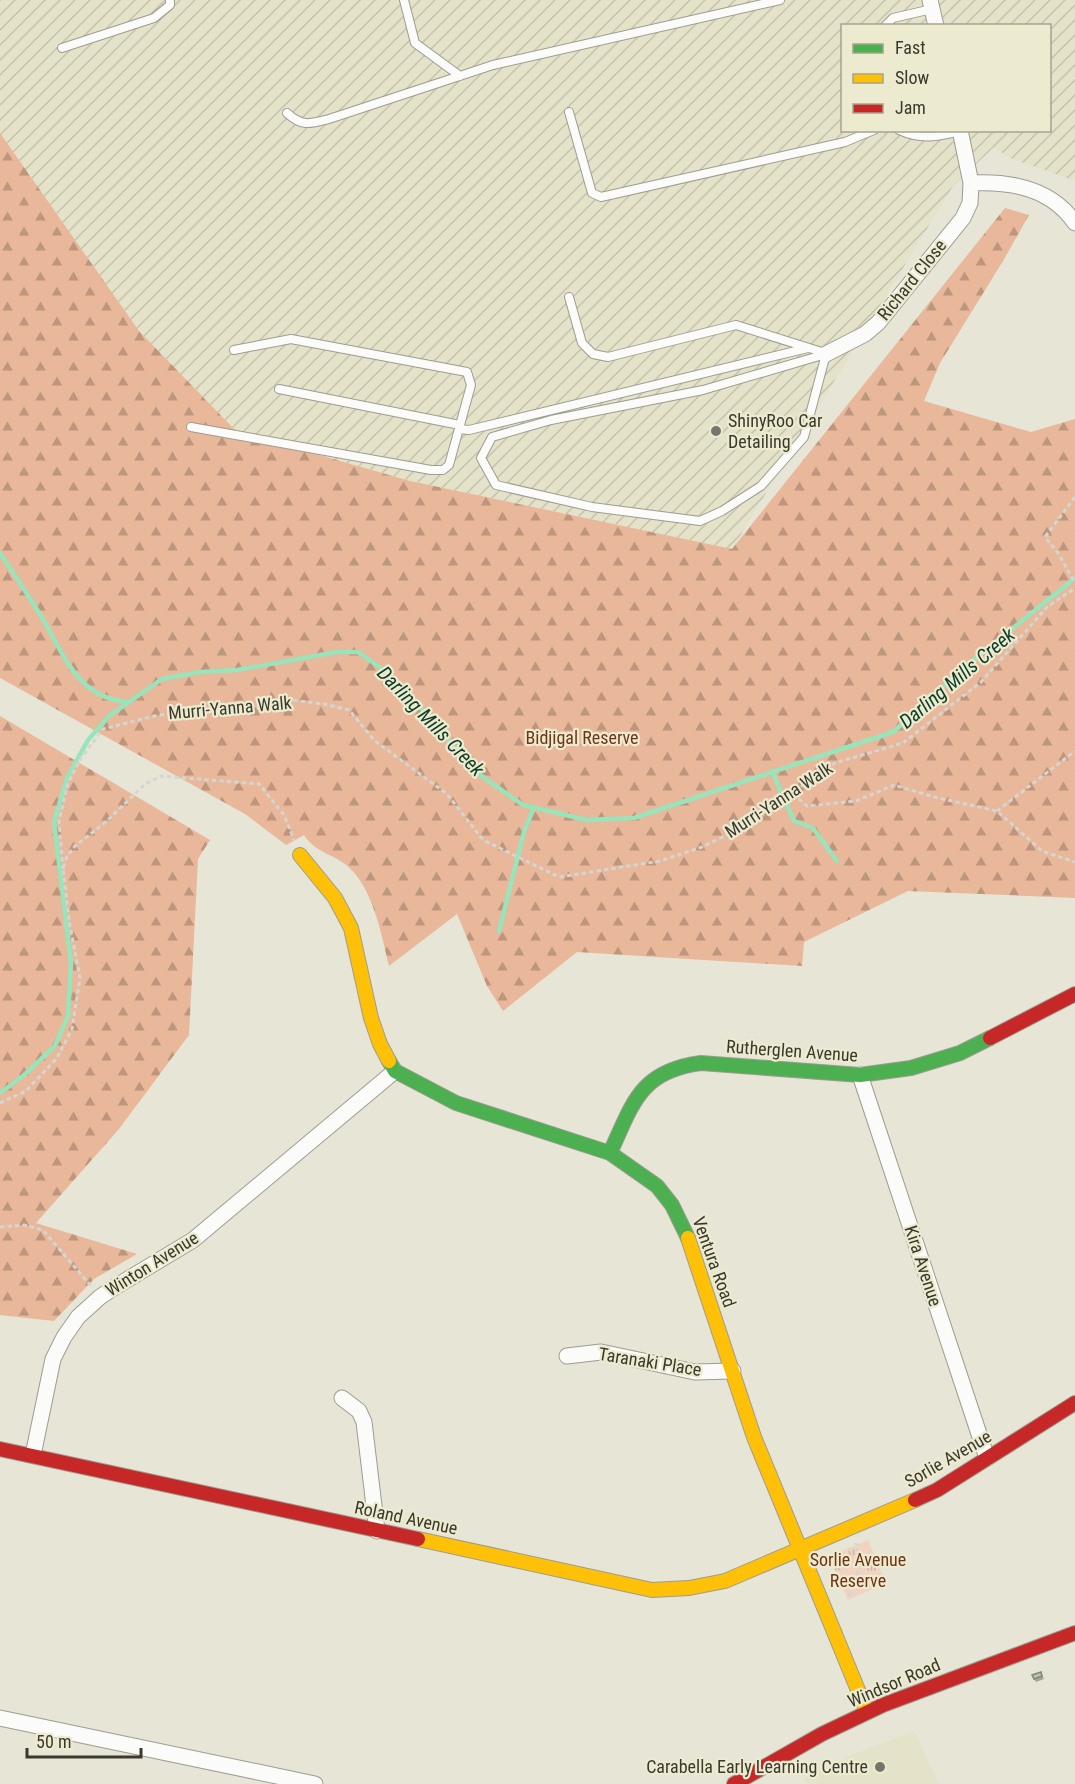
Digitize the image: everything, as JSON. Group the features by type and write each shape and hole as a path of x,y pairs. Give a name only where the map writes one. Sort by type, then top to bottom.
{"street":[{"path":"931,4 936,24"},
{"path":"960,132 971,183 1010,183 1049,197 1063,208 1075,223"},
{"name":"Richard Close","path":"826,354 865,334 878,322 963,218 970,203 971,183"},
{"path":"300,855 332,890 345,914 351,928 371,1018 380,1044 394,1071"},
{"name":"Rutherglen Avenue","path":"610,1153 644,1086 653,1078 676,1066 701,1063 860,1075 911,1068 960,1053 1075,994"},
{"name":"Ventura Road","path":"394,1071 456,1103 610,1153 657,1186 679,1216 686,1231 754,1437 867,1713"},
{"name":"Winton Avenue","path":"33,1455 53,1359 71,1326 100,1297 131,1276 194,1240 394,1071"},
{"name":"Kira Avenue","path":"860,1075 987,1458"},
{"name":"Taranaki Place","path":"567,1356 601,1352 694,1372 733,1371"},
{"path":"342,1398 359,1411 364,1422 377,1531"},
{"name":"Sorlie Avenue","path":"801,1549 932,1493 1075,1403"},
{"name":"Roland Avenue","path":"0,1449 652,1590 678,1591 703,1588 801,1549"},
{"name":"Windsor Road","path":"734,1784 822,1734 867,1713 1075,1633"},
{"path":"0,1718 315,1784"}],"lane":[{"path":"62,48 154,18 170,5 170,0"},
{"path":"404,0 415,43 460,76"},
{"path":"287,113 297,122 311,124 329,120 493,65 757,2 780,0"},
{"path":"887,24 893,18 931,4"},
{"path":"569,112 592,193 601,197 845,142 869,132"},
{"path":"903,132 911,136 938,137 956,132"},
{"path":"569,297 582,343 592,354 608,357 736,325 826,354"},
{"path":"191,427 435,471 443,470 449,465 471,385 467,372 291,339 234,350"},
{"path":"279,389 469,430 808,348"},
{"path":"826,354 804,437 761,486 722,512 700,521 592,507 496,484 481,458 492,437 551,420 703,390 826,354"}],"path":[{"path":"1075,497 1045,537 1058,553 1075,583"},
{"name":"Murri-Yanna Walk","path":"0,1103 26,1091 57,1058 72,1029 80,978 70,926 59,821 69,783 81,758 103,729 158,714 265,707 291,700 349,710 375,741 447,794 483,840 559,878 660,861 702,847 741,828 835,763 903,743 981,682 1047,607 1075,588"},
{"path":"997,811 1075,751"},
{"path":"63,869 67,856 75,846 106,822 145,784 161,776 260,784 284,815 300,855"},
{"path":"792,794 807,806 856,801 894,785 934,797 997,811 1042,851 1075,862"},
{"path":"0,1227 24,1226 43,1230 100,1297"},
{"path":"849,1596 858,1573 855,1540"}],"shaded area":[{"path":"0,0 1075,0 1075,181 1010,158 994,147 953,186 732,549 410,481 236,431 139,331 0,133"},
{"name":"Carabella Early Learning Centre","path":"914,1731 939,1784 807,1784 804,1779 852,1755"}],"green space":[{"name":"Bidjigal Reserve","path":"0,133 139,331 236,431 410,481 732,549 1005,208 1029,215 940,363 924,401 1031,432 1075,419 1075,898 908,891 804,942 802,966 577,952 503,1011 487,986 457,914 389,966 379,925 369,897 355,873 345,864 318,849 304,835 286,845 245,814 0,678"},
{"path":"0,716 210,840 198,859 189,1035 119,1129 36,1223 137,1254 94,1279 54,1321 0,1315"},
{"name":"Sorlie Avenue Reserve","path":"868,1540 886,1583 848,1600 833,1566 837,1553"}],"building":[{"path":"1041,1672 1042,1676 1034,1679 1032,1675"}],"waterway":[{"path":"0,553 76,674 96,693 126,702"},
{"name":"Darling Mills Creek","path":"0,1093 23,1076 55,1046 68,1016 71,963 54,822 67,778 88,740 109,716 162,679 200,672 237,670 337,652 358,652 385,671 430,718 473,770 523,805 587,820 634,818 893,732 976,658 1075,578"},
{"path":"772,771 794,821 813,828 837,861"},
{"path":"499,931 524,832 534,807"}],"traffic: fast":[{"path":"610,1153 625,1119 641,1092 664,1073 681,1067 701,1063 860,1075 911,1068 960,1053 990,1038"},
{"path":"389,1061 395,1071 456,1103 610,1153 657,1186 672,1205 688,1238"}],"traffic: slow":[{"path":"300,855 335,898 351,928 371,1018 389,1061"},
{"path":"688,1238 754,1437 867,1712"},
{"path":"418,1539 652,1590 689,1588 725,1581 915,1500"}],"traffic: jam":[{"path":"990,1038 1075,994"},
{"path":"915,1500 937,1490 1075,1403"},
{"path":"0,1449 418,1539"},
{"path":"734,1784 822,1734 883,1705 1075,1633"}],"place":[{"name":"ShinyRoo Car Detailing","path":"716,431"},
{"name":"Carabella Early Learning Centre","path":"880,1767"}]}
